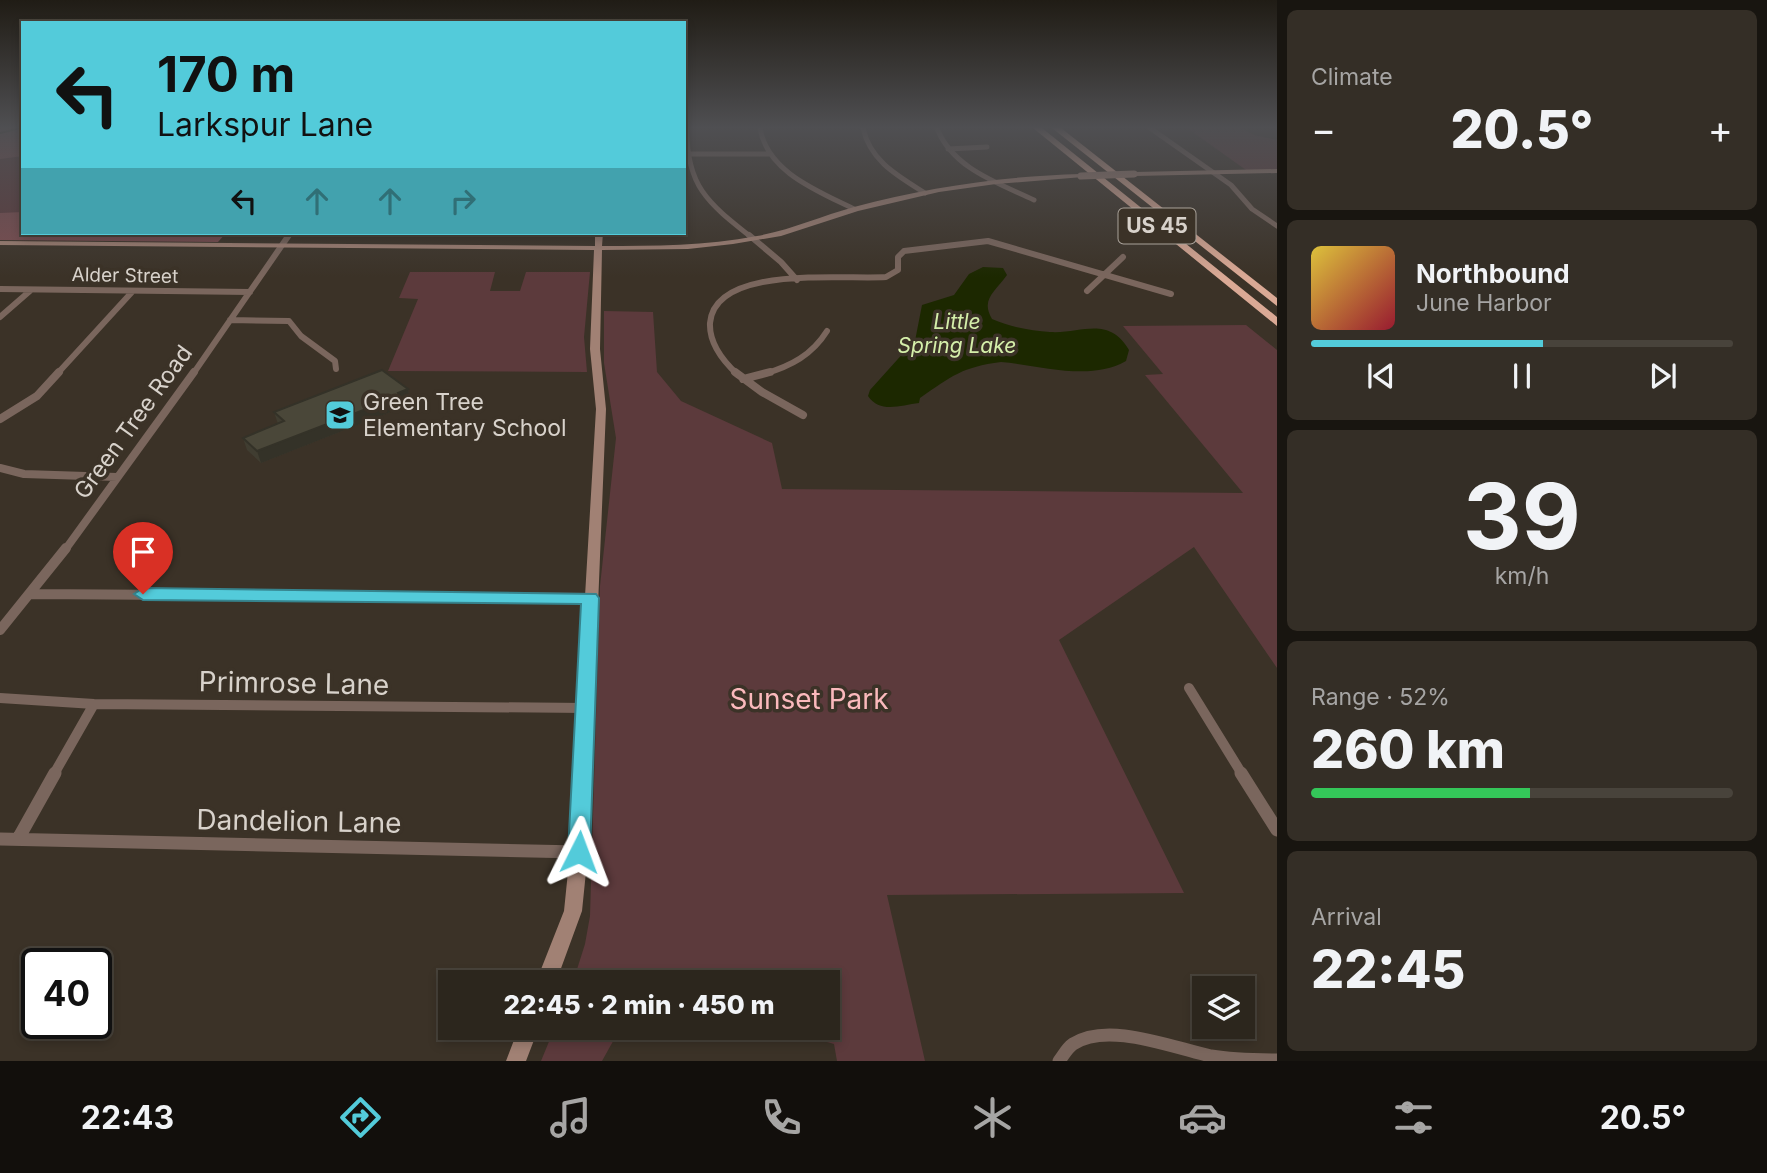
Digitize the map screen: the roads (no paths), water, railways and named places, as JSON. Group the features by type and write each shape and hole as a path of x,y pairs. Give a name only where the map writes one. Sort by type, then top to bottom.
{"highway":[{"name":"US 45","path":"1097,178 1277,323"},
{"name":"US 45","path":"1119,178 1277,303"}],"street":[{"path":"693,178 704,196 721,215 786,264 797,280"},
{"path":"796,178 854,209"},
{"path":"904,178 925,192"},
{"path":"989,178 1034,200"},
{"path":"0,243 598,248 689,246 780,233 854,209 925,192 996,181 1055,178"},
{"path":"1221,178 1231,184 1252,209 1277,226"},
{"name":"Green Tree Road","path":"0,630 31,594 117,477 288,235"},
{"path":"551,970 573,911 579,852 601,409 595,349 599,235"},
{"path":"803,415 763,393 725,363 710,332 710,312 716,302 729,292 748,284 886,277 898,270 898,257 904,251 988,241 1171,294"},
{"path":"1087,291 1123,257"},
{"name":"Alder Street","path":"0,289 250,292"},
{"path":"0,317 30,290"},
{"path":"0,419 37,396 132,292"},
{"path":"230,320 289,321 308,342 335,361 336,369"},
{"path":"743,379 777,371 798,361 824,338 827,331"},
{"path":"0,468 24,474 117,477"},
{"path":"31,594 590,598"},
{"path":"1189,688 1277,830"},
{"name":"Primrose Lane","path":"0,698 94,704 587,708"},
{"path":"18,839 94,704"},
{"name":"Dandelion Lane","path":"0,839 579,852"},
{"path":"1059,1061 1075,1042 1104,1033 1228,1059 1277,1060"},
{"path":"516,1061 524,1040"}],"water":[{"name":"Little Spring Lake","path":"983,267 1003,268 1007,275 989,301 992,319 1028,330 1062,332 1103,329 1121,339 1129,350 1126,361 1112,367 1081,371 1001,362 988,364 949,378 920,398 919,403 885,407 873,402 868,396 870,390 906,350 914,346 922,305 954,295 969,274"}],"place":[{"name":"Green Tree Elementary School","path":"340,415"}],"park label":[{"name":"Sunset Park","path":"809,699"}]}
